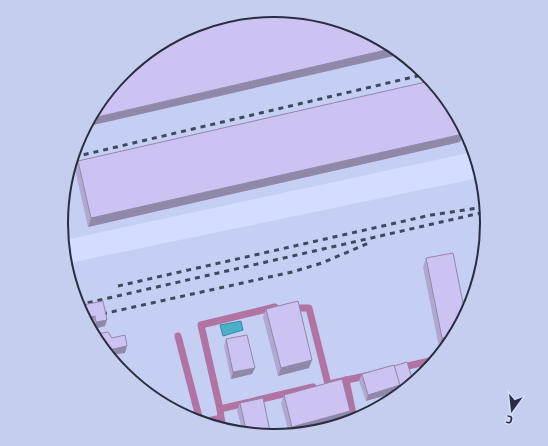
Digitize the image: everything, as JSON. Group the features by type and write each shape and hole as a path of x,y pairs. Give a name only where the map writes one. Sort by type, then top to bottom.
{"lane":[{"path":"222,422 201,326 275,307 309,308 328,384"},
{"path":"178,336 198,414"},
{"path":"390,370 427,362"},
{"path":"220,409 375,373"},
{"path":"346,380 353,413"}],"shaded area":[{"path":"261,17 287,17 327,24 365,38 410,68 429,87 459,132 468,153 68,239 68,210 72,183 79,157 89,132 119,87 138,68 183,38 208,28 234,21"},
{"path":"475,179 476,183 480,210 480,236 476,263 469,289 459,314 445,337 420,369 388,394 365,408 340,418 314,425 287,429 261,429 234,425 208,418 183,408 160,394 128,369 103,337 89,314 79,289 72,262"},
{"path":"241,321 243,330 223,336 220,325"}],"building":[{"path":"261,17 287,17 314,21 353,33 365,38 385,50 98,117 119,87 138,68 183,38 221,24"},
{"path":"425,82 445,109 460,135 91,218 78,161"},
{"path":"453,253 463,304 459,314 445,338 442,338 426,258"},
{"path":"103,301 107,320 96,322 95,316 91,317 85,305"},
{"path":"298,301 312,360 281,368 266,309"},
{"path":"108,332 112,338 125,335 127,346 112,349 101,333"},
{"path":"247,335 255,368 233,372 226,339"},
{"path":"407,362 412,377 399,386 394,366"},
{"path":"394,365 400,385 368,395 362,374"},
{"path":"342,379 350,411 292,427 284,395"},
{"path":"263,398 270,429 245,427 240,403"}],"railway":[{"path":"79,156 419,76"},
{"path":"118,286 431,215 480,208"},
{"path":"85,303 480,213"},
{"path":"102,314 292,272 322,263 371,242"}]}
